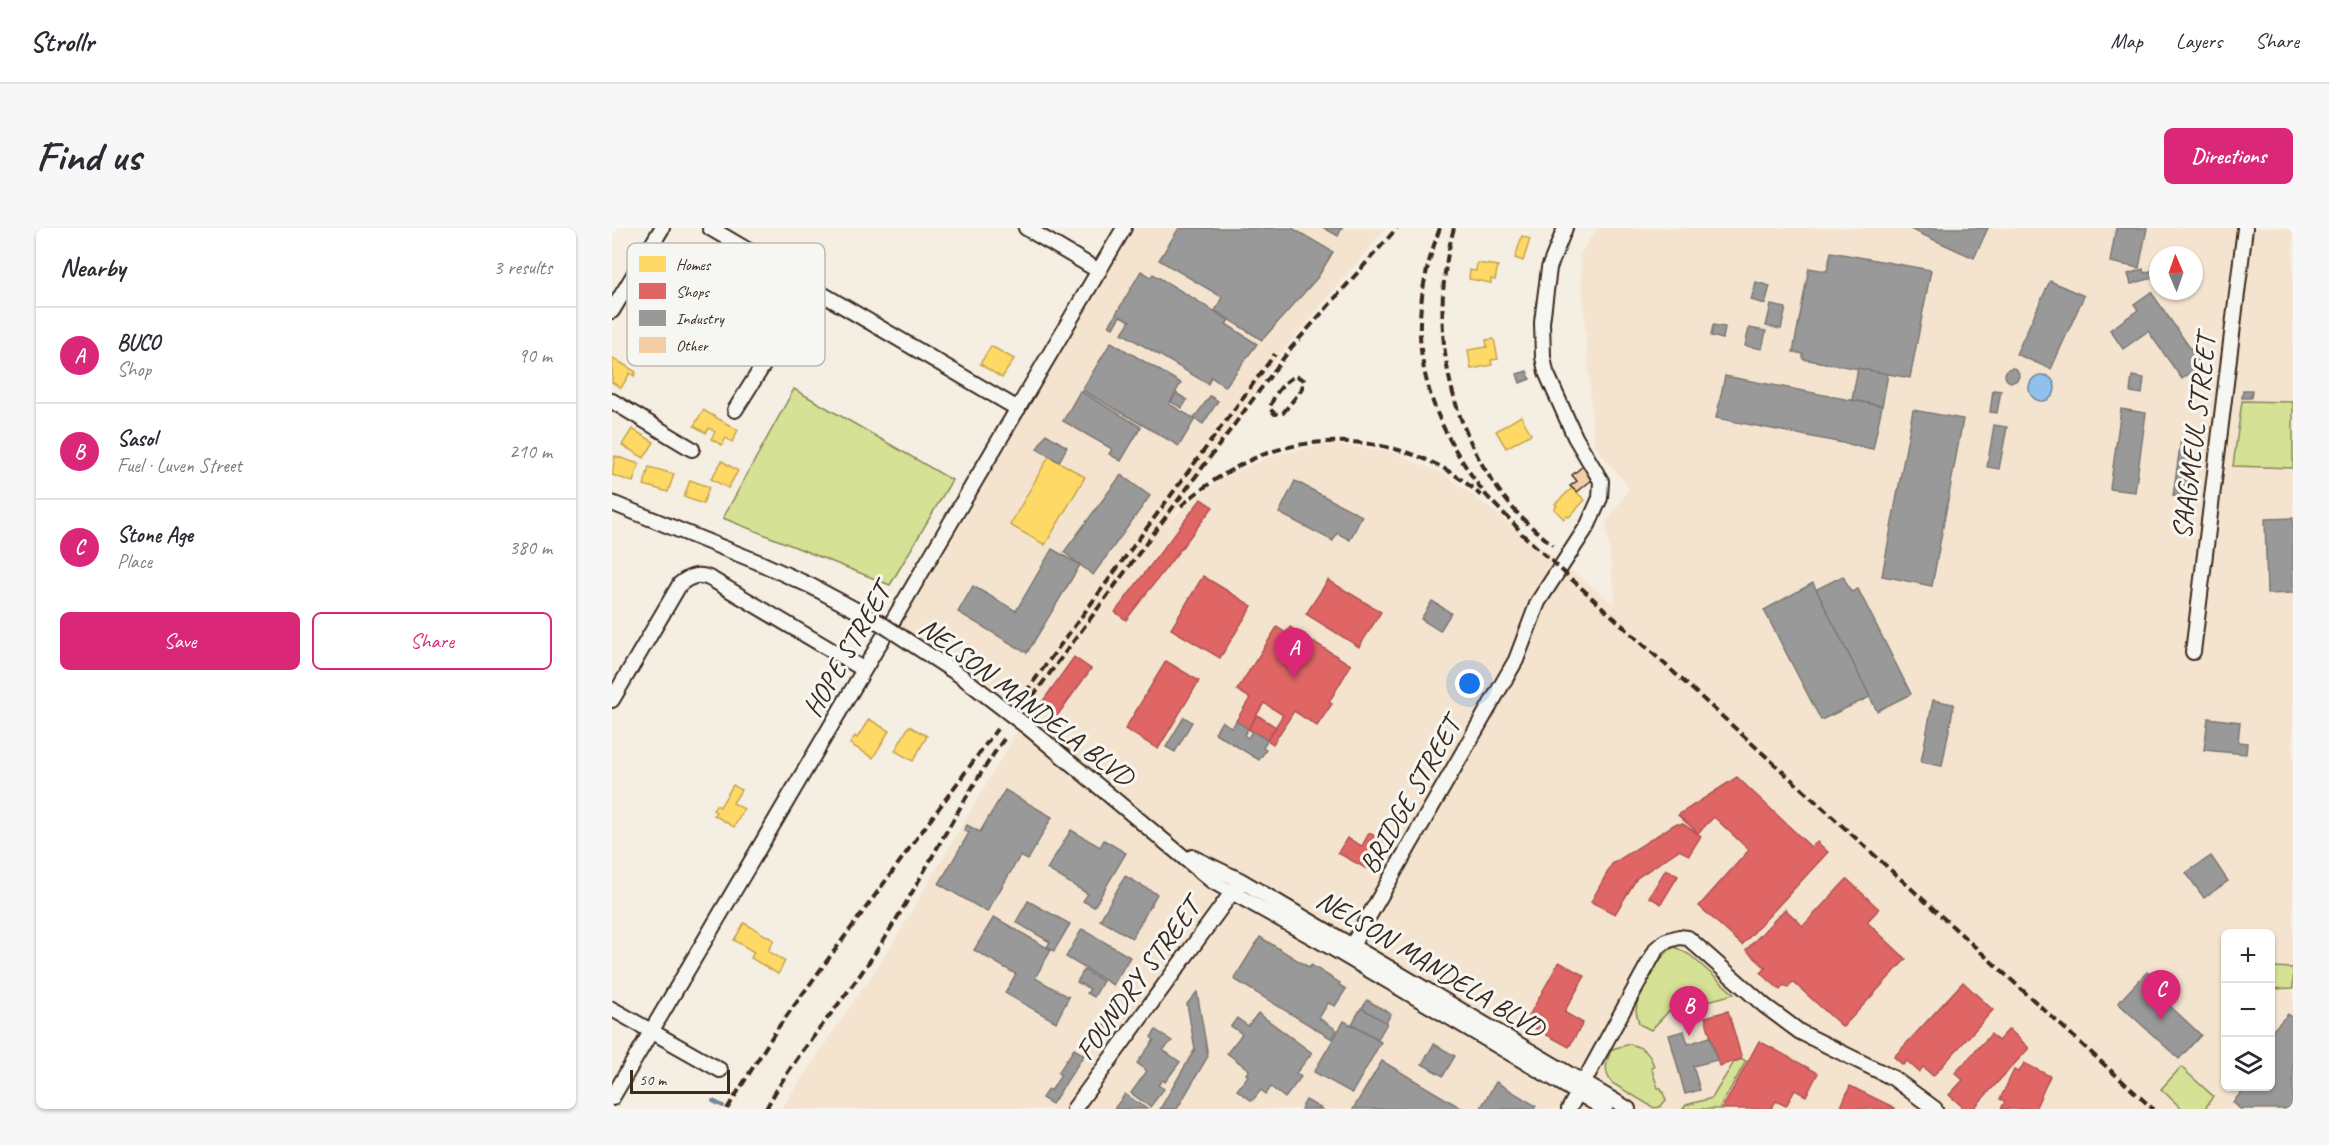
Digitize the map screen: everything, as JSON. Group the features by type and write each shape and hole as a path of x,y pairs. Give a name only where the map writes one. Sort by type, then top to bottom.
{"street":[{"path":"653,243 662,228"},
{"path":"710,228 736,243"},
{"path":"1026,228 1099,271"},
{"name":"HOPE STREET","path":"612,1098 1124,228"},
{"name":"BRIDGE STREET","path":"1349,951 1516,660 1538,602 1588,525 1602,488 1598,475 1565,417 1546,372 1543,357 1542,322 1549,268 1565,228"},
{"name":"SAAGMEUL STREET","path":"2193,652 2245,228"},
{"path":"612,311 627,286"},
{"path":"825,296 1017,409"},
{"path":"735,410 763,366"},
{"path":"612,401 692,449"},
{"name":"NELSON MANDELA BLVD","path":"612,502 768,566 880,623 970,683 1030,729 1212,881 1349,951"},
{"path":"612,700 680,584 689,577 706,576 863,669"},
{"name":"NELSON MANDELA BLVD","path":"1169,844 1240,880 1349,951 1581,1088 1628,1109"},
{"name":"FOUNDRY STREET","path":"1074,1109 1240,880"},
{"path":"1569,1109 1657,948 1666,941 1679,938 1688,938 1766,1006 1800,1032 1893,1078 1935,1109"},
{"path":"612,1009 720,1070"},
{"name":"NELSON MANDELA BLVD","path":"1581,1088 1605,1109"}],"shaded area":[{"path":"1134,228 1386,228 1272,364 1167,525 1183,508 1226,475 1276,455 1326,444 1389,451 1445,474 1616,605 1606,523 1629,488 1594,444 1580,254 1597,228 2293,228 2293,1109 781,1109 892,945 1026,716 899,625 913,605"}],"green space":[{"path":"794,389 952,480 890,585 723,518"},
{"path":"2242,401 2293,402 2293,468 2233,466"},
{"path":"1675,947 1690,955 1734,994 1668,1012 1651,1030 1639,1024 1637,1003 1658,963 1669,950"},
{"path":"2275,967 2293,968 2293,988 2275,989"},
{"path":"1630,1044 1645,1051 1652,1061 1654,1066 1651,1067 1658,1088 1661,1088 1666,1100 1660,1107 1654,1108 1612,1083 1607,1075 1606,1066 1612,1049"},
{"path":"1742,1059 1746,1061 1719,1109 1683,1109 1686,1105 1712,1098 1734,1062"},
{"path":"2181,1067 2213,1096 2205,1109 2182,1109 2161,1089"}],"water":[{"path":"2042,375 2051,379 2055,388 2051,397 2042,401 2033,397 2029,388 2033,379"}],"building: Homes":[{"path":"1522,236 1530,239 1523,261 1515,258"},
{"path":"1477,263 1498,266 1495,280 1491,279 1491,283 1469,279 1470,270 1476,271"},
{"path":"1494,339 1498,359 1491,360 1492,365 1471,369 1468,350 1487,347 1486,340"},
{"path":"991,346 1014,359 1002,378 980,364"},
{"path":"613,358 636,372 634,376 630,373 621,388 612,382"},
{"path":"703,410 738,430 732,442 726,438 722,445 711,439 715,432 709,428 706,433 694,426"},
{"path":"1521,416 1531,434 1506,448 1496,431"},
{"path":"632,429 654,442 644,458 622,445"},
{"path":"615,456 639,464 633,482 612,475"},
{"path":"1049,456 1085,477 1045,545 1010,525"},
{"path":"722,461 738,471 728,488 711,479"},
{"path":"649,467 674,474 668,492 644,485"},
{"path":"690,480 709,487 703,504 684,497"},
{"path":"1572,488 1585,500 1569,517 1564,519 1554,509 1557,506 1555,504"},
{"path":"869,719 889,731 873,758 850,744 855,736 857,738"},
{"path":"909,726 927,736 913,761 895,751"},
{"path":"733,785 741,790 733,803 744,809 734,827 714,815 716,812 713,810 716,805 720,807"},
{"path":"744,923 774,940 768,951 785,961 778,974 751,958 754,952 734,940"}],"building: Shops":[{"path":"1201,499 1213,507 1126,620 1115,612"},
{"path":"1203,576 1252,606 1220,658 1171,629"},
{"path":"1328,580 1381,612 1359,647 1306,614"},
{"path":"1277,627 1286,633 1290,627 1351,665 1329,702 1332,704 1317,726 1294,711 1273,744 1267,740 1283,715 1264,703 1248,729 1236,721 1250,698 1237,690"},
{"path":"1074,657 1091,669 1057,716 1040,705"},
{"path":"1166,661 1199,681 1158,749 1125,729"},
{"path":"1257,715 1276,727 1267,740 1248,729"},
{"path":"1737,777 1811,847 1817,842 1828,852 1742,945 1699,906 1749,850 1714,817 1698,833 1678,815"},
{"path":"1675,824 1683,824 1701,836 1689,855 1679,850 1637,878 1615,914 1591,902 1612,864"},
{"path":"1369,833 1384,841 1367,869 1338,853 1347,838 1362,846"},
{"path":"1666,869 1678,876 1661,904 1649,897"},
{"path":"1847,879 1879,909 1867,922 1906,959 1843,1027 1793,982 1788,988 1784,985 1780,990 1761,973 1766,968 1746,950 1785,909 1803,926"},
{"path":"1559,962 1585,976 1564,1012 1583,1023 1569,1047 1525,1023"},
{"path":"1963,982 1993,1010 1933,1076 1923,1067 1919,1072 1907,1061 1903,1065 1894,1057"},
{"path":"1728,1011 1742,1059 1719,1066 1705,1017"},
{"path":"2009,1029 2029,1048 1973,1109 1965,1109 1949,1095 1963,1080 1955,1073 1991,1034 1998,1041"},
{"path":"1759,1041 1818,1073 1806,1096 1795,1090 1786,1106 1776,1101 1771,1109 1722,1109"},
{"path":"2024,1063 2050,1076 2035,1109 2001,1109 2005,1101 2000,1099 2014,1070 2019,1072"},
{"path":"1850,1086 1895,1108 1895,1109 1840,1109"}],"building: Industry":[{"path":"1179,228 1292,228 1333,252 1318,277 1262,340 1215,311 1222,297 1159,260"},
{"path":"1324,228 1342,228 1338,236"},
{"path":"1908,228 1988,228 1974,258"},
{"path":"2116,228 2147,228 2139,268 2110,262"},
{"path":"1831,252 1931,270 1910,378 1803,359 1803,354 1793,352 1809,268 1827,271"},
{"path":"2143,269 2144,273 2149,272 2149,279 2131,284 2128,274"},
{"path":"1141,271 1151,277 1153,274 1229,320 1226,324 1257,344 1225,387 1211,377 1208,384 1122,333 1130,321 1120,316 1113,328 1109,326"},
{"path":"2050,281 2084,296 2051,369 2016,354"},
{"path":"1756,282 1770,286 1765,304 1751,300"},
{"path":"2149,293 2149,300 2157,300 2202,365 2182,379 2148,331 2123,349 2110,330 2138,310 2134,304"},
{"path":"1771,305 1786,308 1781,329 1766,326"},
{"path":"1713,325 1725,327 1723,339 1711,336"},
{"path":"1749,328 1766,331 1762,349 1745,346"},
{"path":"1111,342 1181,383 1169,404 1195,419 1179,446 1082,390"},
{"path":"1858,368 1888,374 1882,406 1852,400"},
{"path":"2009,368 2015,368 2019,375 2015,382 2009,382 2005,378 2005,372"},
{"path":"1527,371 1530,379 1520,383 1517,374"},
{"path":"1725,376 1882,406 1873,449 1716,418"},
{"path":"2132,376 2144,378 2142,394 2130,392"},
{"path":"1993,390 2001,391 1997,413 1990,412"},
{"path":"2243,390 2252,390 2251,398 2242,398"},
{"path":"1080,391 1141,427 1121,461 1109,454 1112,449 1063,421"},
{"path":"1176,393 1187,400 1182,408 1171,402"},
{"path":"1210,396 1218,401 1203,424 1194,418"},
{"path":"2121,409 2146,413 2135,492 2110,489"},
{"path":"1913,410 1963,419 1932,586 1882,576"},
{"path":"1994,425 2007,427 1999,469 1987,467"},
{"path":"1046,434 1067,447 1059,462 1037,449"},
{"path":"2181,439 2193,441 2186,498 2173,496"},
{"path":"1121,475 1150,496 1093,575 1064,552"},
{"path":"1295,481 1362,516 1350,540 1337,533 1333,541 1279,513"},
{"path":"2293,518 2293,593 2267,594 2265,519"},
{"path":"1052,549 1080,565 1027,653 958,612 973,586 1016,611"},
{"path":"1843,576 1851,592 1858,589 1911,694 1877,711 1815,590"},
{"path":"1813,583 1870,697 1821,720 1764,610"},
{"path":"1432,601 1451,613 1440,631 1421,619"},
{"path":"1933,700 1954,704 1942,766 1921,762"},
{"path":"1184,717 1192,722 1175,752 1166,747"},
{"path":"2208,718 2240,722 2238,742 2247,743 2246,754 2204,750"},
{"path":"1222,721 1232,728 1236,721 1248,729 1244,735 1248,738 1252,731 1267,740 1263,748 1266,750 1259,760 1215,733"},
{"path":"1005,790 1052,817 1028,860 1020,856 987,912 939,884 969,833 964,830 967,825 980,832"},
{"path":"1071,830 1100,847 1104,840 1126,853 1094,907 1083,901 1088,894 1047,869"},
{"path":"2211,856 2228,881 2204,898 2186,873"},
{"path":"1125,876 1157,894 1132,938 1100,920"},
{"path":"1028,901 1070,924 1054,951 1047,947 1050,942 1016,922"},
{"path":"994,917 1051,950 1035,978 1069,997 1056,1022 1005,993 1016,974 974,950"},
{"path":"1082,929 1130,957 1113,985 1066,957"},
{"path":"1260,937 1310,968 1311,965 1346,989 1335,1006 1328,1003 1319,1018 1337,1030 1332,1039 1234,979"},
{"path":"1084,970 1103,981 1094,997 1087,993 1090,989 1077,982"},
{"path":"2147,972 2177,999 2170,1006 2201,1035 2179,1059 2118,1003"},
{"path":"1197,992 1208,1056 1177,1109 1160,1109 1195,1049 1187,1004"},
{"path":"1367,1000 1391,1014 1386,1023 1362,1009"},
{"path":"1361,1008 1387,1023 1378,1039 1352,1024"},
{"path":"1258,1013 1312,1053 1296,1073 1301,1077 1285,1098 1271,1087 1266,1094 1261,1090 1252,1101 1237,1090 1248,1076 1246,1074 1249,1070 1227,1053 1242,1034 1231,1026 1237,1018 1248,1026"},
{"path":"2288,1014 2293,1019 2293,1109 2240,1109 2233,1102 2243,1091 2275,1091 2275,1028"},
{"path":"1106,1021 1111,1025 1105,1034 1100,1031"},
{"path":"1344,1021 1381,1042 1352,1093 1314,1072"},
{"path":"1156,1030 1172,1041 1163,1050 1180,1062 1165,1082 1163,1080 1158,1085 1164,1089 1150,1107 1131,1093 1147,1071 1137,1063 1154,1040 1151,1037"},
{"path":"1684,1031 1688,1044 1710,1037 1717,1060 1693,1066 1700,1090 1685,1094 1669,1035"},
{"path":"1434,1044 1455,1056 1443,1076 1422,1064"},
{"path":"1074,1049 1084,1055 1052,1104 1042,1098 1048,1089 1051,1091 1061,1075 1058,1073"},
{"path":"1382,1061 1461,1108 1461,1109 1353,1109"},
{"path":"1496,1082 1536,1106 1534,1109 1480,1109"},
{"path":"1125,1094 1147,1109 1114,1109"},
{"path":"1306,1100 1322,1109 1301,1109"}],"building: Other":[{"path":"1583,466 1593,479 1577,492 1570,486 1577,481 1572,475"}],"waterway":[{"path":"713,1101 723,1106"}],"railway":[{"path":"1024,708 1291,348 1397,228"},
{"path":"1440,228 1428,264 1422,299 1420,332 1423,365 1431,396 1444,427 1482,490 1522,534 2153,1109"},
{"path":"1454,228 1446,263 1443,335 1448,371 1457,406 1469,439 1486,471 1517,513 1553,545"},
{"path":"1017,704 1275,354"},
{"path":"1296,376 1304,380 1302,389 1283,413 1275,414 1270,409 1276,394 1287,381 1296,376"},
{"path":"1181,506 1219,477 1240,465 1262,455 1289,447 1318,442 1377,445 1406,452 1433,463 1459,478 1481,496"},
{"path":"727,1109 777,1029 997,729"},
{"path":"766,1109 789,1070 858,978 888,932 969,793 1004,739"}],"place":[{"name":"BUCO","path":"1294,678"},
{"name":"Stone Age","path":"2161,1020"},
{"name":"Sasol","path":"1689,1036"}]}
